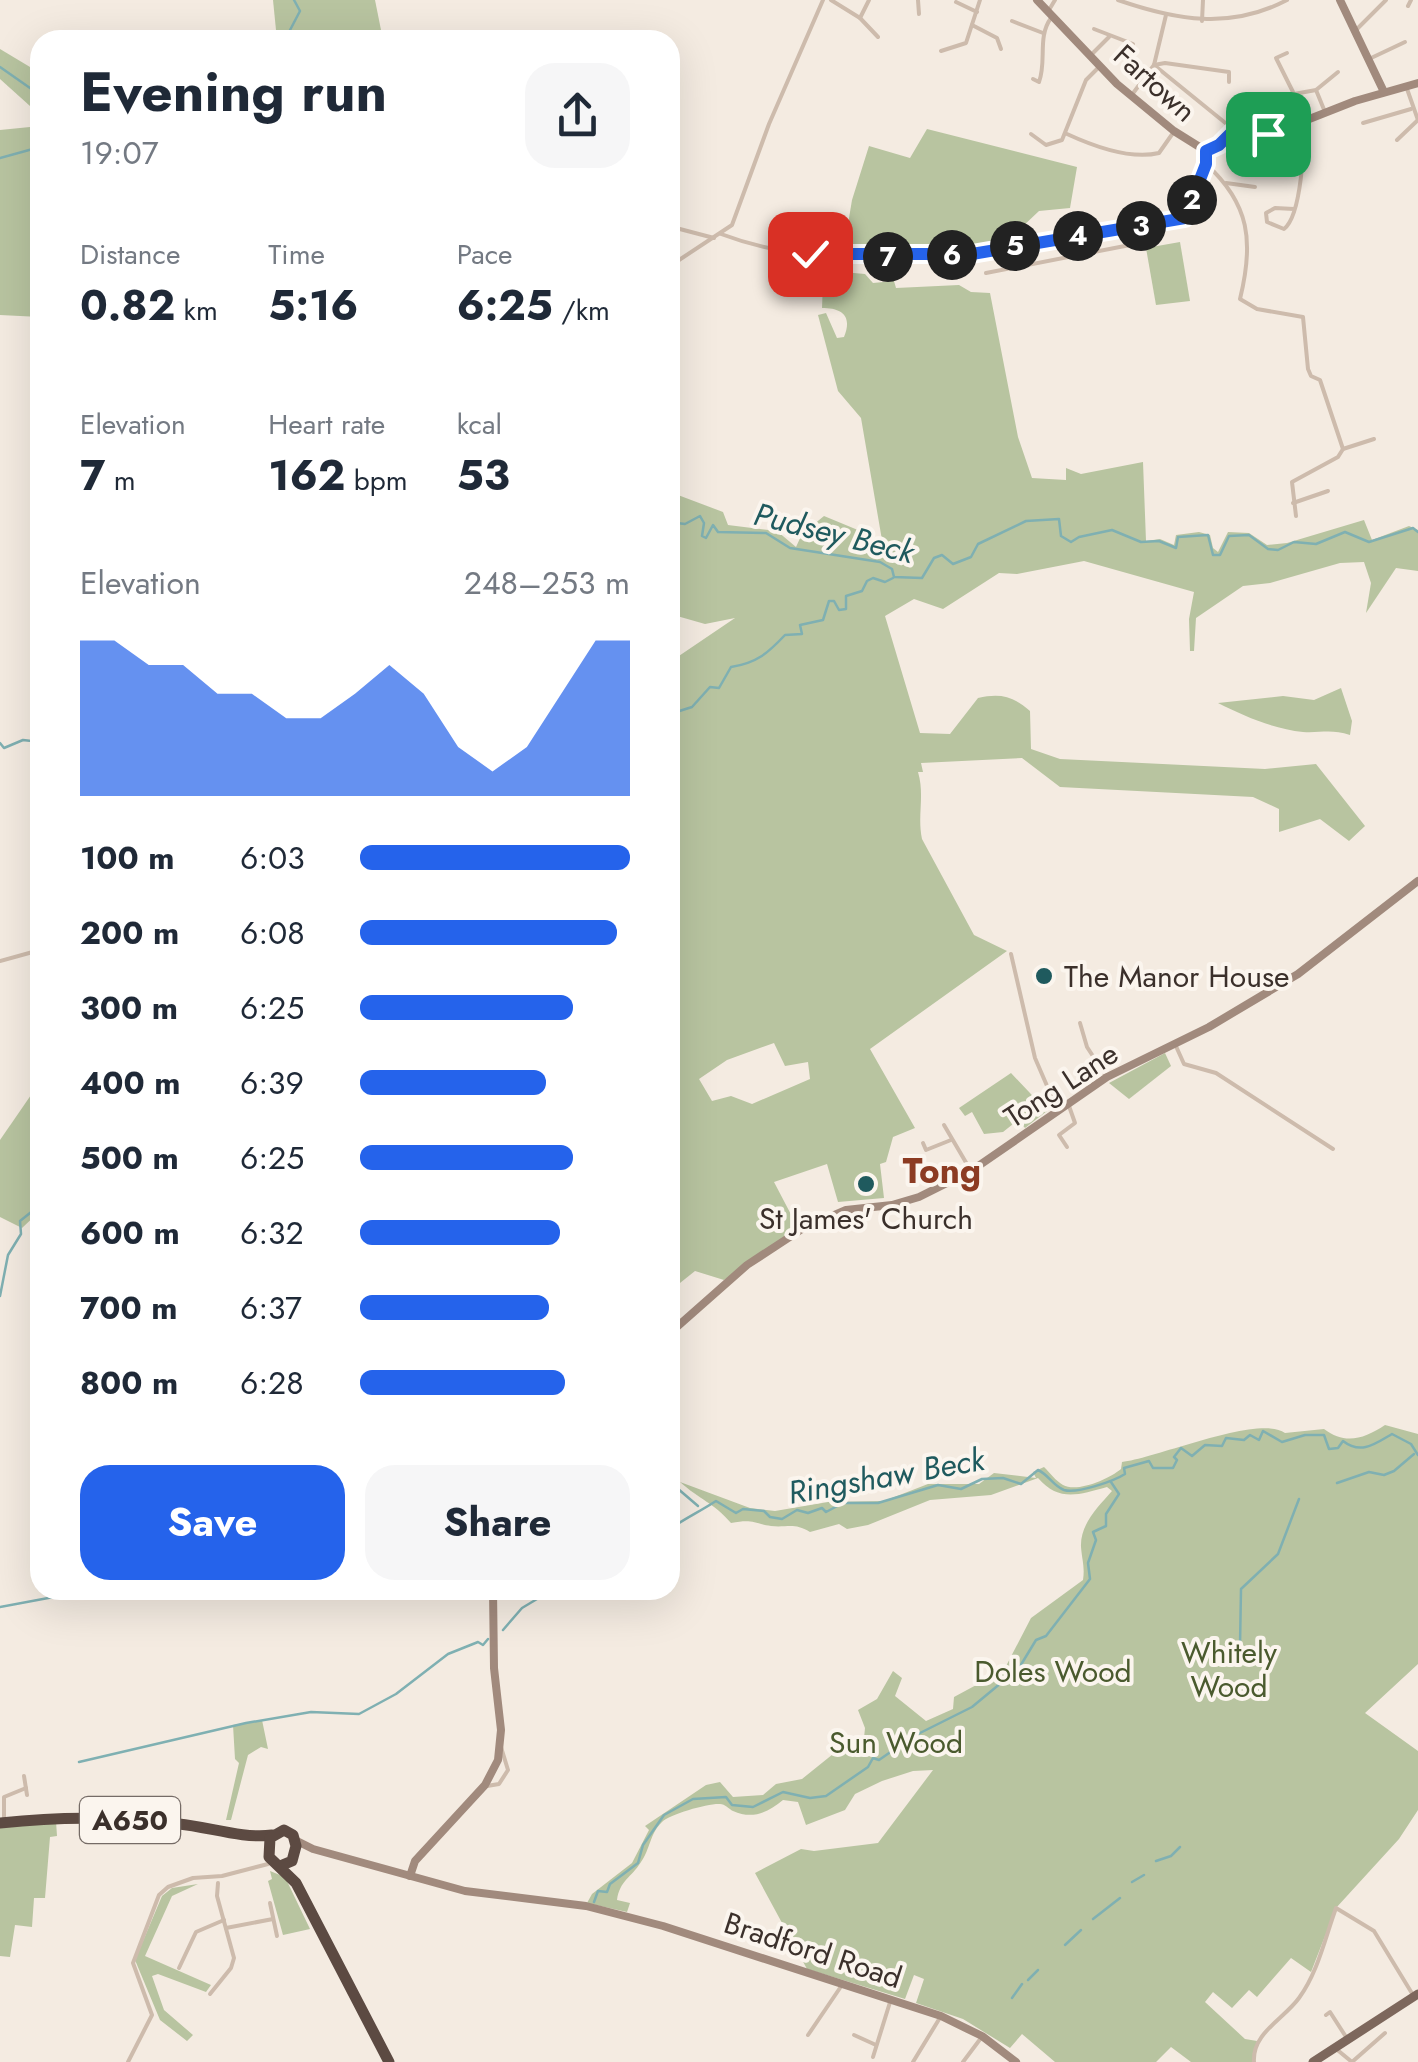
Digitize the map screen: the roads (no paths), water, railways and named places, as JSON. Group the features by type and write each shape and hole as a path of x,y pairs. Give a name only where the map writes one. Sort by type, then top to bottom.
{"highway":[{"name":"A650","path":"2,1823 83,1816 266,1836 288,1831 295,1840"},
{"path":"266,1836 296,1884 389,2062"},
{"path":"279,1858 295,1840"}],"main road":[{"path":"1314,2062 1326,2059 1335,2048 1416,1995"}],"street":[{"path":"680,260 732,225 764,136 823,0"},
{"path":"831,0 860,18 878,37"},
{"path":"860,18 869,0"},
{"path":"918,0 919,14"},
{"path":"941,51 967,46 980,0"},
{"name":"Fartown","path":"1037,0 1131,96 1206,151"},
{"path":"1033,80 1039,82 1042,74 1043,34 1055,0"},
{"path":"1118,0 1166,15 1202,20 1231,20 1287,0"},
{"path":"1202,20 1203,0"},
{"path":"1340,0 1384,92"},
{"path":"1354,31 1386,0"},
{"path":"956,2 976,12"},
{"path":"1131,96 1154,65 1166,15"},
{"path":"1012,21 1043,34"},
{"path":"972,25 998,38 1001,49"},
{"path":"1094,29 1134,44"},
{"path":"1090,55 1110,36"},
{"path":"1369,58 1405,42"},
{"path":"1286,53 1274,59 1294,94"},
{"path":"1154,65 1229,72 1229,82"},
{"path":"1154,65 1234,130"},
{"path":"1035,135 1046,145 1054,145 1066,134 1086,80 1100,66"},
{"path":"1277,102 1316,90 1338,72"},
{"path":"721,234 769,249 824,255 972,254 1185,218 1206,164 1206,151 1234,130 1304,121 1418,84"},
{"path":"1397,140 1418,120 1406,86"},
{"path":"1316,90 1326,112"},
{"path":"1363,123 1411,108"},
{"path":"1294,208 1272,209 1266,213 1266,222 1287,229 1294,208 1303,157 1304,121"},
{"path":"1262,164 1268,128"},
{"path":"1066,134 1102,148 1147,155 1159,153 1174,131"},
{"path":"1206,164 1226,182 1239,202 1247,236 1247,266 1240,299 1257,309 1303,316 1310,376 1320,380 1343,450"},
{"path":"1226,182 1255,187"},
{"path":"986,273 1130,245 1140,238 1141,226"},
{"path":"680,229 714,238"},
{"path":"1296,516 1292,482 1343,450 1374,439"},
{"path":"1294,503 1328,491"},
{"name":"Tong Lane","path":"680,1325 748,1265 802,1228 838,1212 918,1197 971,1171 1107,1077 1298,974 1418,881"},
{"path":"0,962 30,953"},
{"path":"1011,954 1032,1043 1057,1109"},
{"path":"1080,1023 1086,1047 1107,1077"},
{"path":"1174,1043 1184,1064 1216,1073 1333,1149"},
{"path":"1066,1146 1059,1135 1076,1121 1067,1102"},
{"path":"944,1124 971,1171"},
{"path":"924,1144 926,1150 951,1140"},
{"path":"410,1876 415,1861 485,1785 500,1747 494,1600"},
{"path":"24,1776 28,1795"},
{"path":"2,1823 4,1797 26,1788"},
{"name":"Bradford Road","path":"295,1840 313,1849 465,1891 586,1906 761,1956 942,2016 982,2036 1016,2062"},
{"path":"128,2062 152,2014 133,1962 146,1924 164,1890 313,1849"},
{"path":"258,1865 279,1858"},
{"path":"210,1994 233,1961 218,1883 222,1876"},
{"path":"204,1877 218,1883"},
{"path":"270,1902 277,1936"},
{"path":"1254,2062 1257,2040 1296,2003 1309,1983 1336,1908 1374,1931 1416,1995"},
{"path":"226,1928 273,1919"},
{"path":"179,1968 196,1932 224,1920"},
{"path":"808,2035 842,1985"},
{"path":"873,2057 891,1999"},
{"path":"1330,2013 1348,2040"},
{"path":"913,2062 942,2016"},
{"path":"1335,2048 1352,2062 1386,2033"},
{"path":"854,2035 876,2045"},
{"path":"962,2062 982,2036"}],"waterway":[{"path":"290,30 300,11 294,0"},
{"path":"0,67 30,88"},
{"path":"0,158 30,150"},
{"name":"Pudsey Beck","path":"680,523 700,516 704,523 702,536 706,538 713,525 718,532 766,533 790,548 880,562 892,569 894,577 922,578 934,558 942,555 953,564 971,557 978,544 1026,521 1059,519 1061,536 1071,542 1112,530 1141,542 1159,541 1176,548 1178,537 1208,535 1213,555 1220,555 1229,536 1249,535 1268,549 1278,550 1294,542 1316,544 1345,532 1369,542 1413,528 1418,532"},
{"path":"680,711 692,707 710,687 719,688 731,667 761,656 785,635 802,634 800,625 823,620 829,601 834,601 839,610 846,609 846,596 862,591 867,581 873,578 885,582 893,578"},
{"path":"0,743 4,748 30,741"},
{"path":"0,1296 8,1255 21,1234 20,1221 30,1213"},
{"name":"Ringshaw Beck","path":"680,1523 716,1501 736,1513 743,1509 764,1511 770,1517 782,1519 797,1510 808,1513 822,1508 826,1512 843,1503 878,1503 938,1485 961,1489 982,1479 1003,1478 1021,1484 1038,1470 1060,1488 1077,1490 1113,1480 1125,1474 1124,1468 1149,1461 1153,1468 1173,1468 1177,1460 1174,1457 1181,1448 1192,1456 1205,1445 1222,1446 1226,1438 1244,1440 1250,1435 1259,1440 1263,1431 1282,1442 1305,1435 1324,1435 1329,1449 1338,1448 1343,1441 1356,1447 1368,1446 1392,1434 1411,1444 1418,1455"},
{"path":"1337,1483 1369,1472 1384,1475 1414,1454"},
{"name":"Ringshaw Beck","path":"594,1902 598,1891 607,1892 610,1884 638,1863 643,1845 664,1815 693,1799 726,1797 732,1805 753,1807 783,1792 810,1798 826,1796 868,1767 873,1758 879,1760 912,1737 972,1707 1019,1668 1036,1640 1046,1636 1090,1579 1088,1563 1096,1540 1093,1532 1106,1526 1106,1514 1119,1494 1111,1482"},
{"path":"680,1491 698,1506"},
{"path":"1240,1646 1241,1589 1278,1554 1299,1499"},
{"path":"0,1607 37,1600"},
{"name":"Ringshaw Beck","path":"503,1630 522,1608 535,1600"},
{"path":"79,1762 246,1723 311,1712 359,1714 396,1694 448,1654 478,1642 483,1645 488,1639"},
{"path":"1156,1861 1171,1856 1180,1847"},
{"path":"1132,1882 1144,1875"},
{"path":"1093,1919 1120,1898"},
{"path":"1065,1945 1081,1930"},
{"path":"1028,1980 1038,1970"},
{"path":"1012,1998 1022,1984"}],"place":[{"name":"The Manor House","path":"1044,976"},
{"name":"St James' Church","path":"866,1184"}],"district":[{"name":"Tong","path":"942,1171"}],"park label":[{"name":"Whitely Wood","path":"1229,1669"},
{"name":"Doles Wood","path":"1053,1671"},
{"name":"Sun Wood","path":"896,1742"}]}
